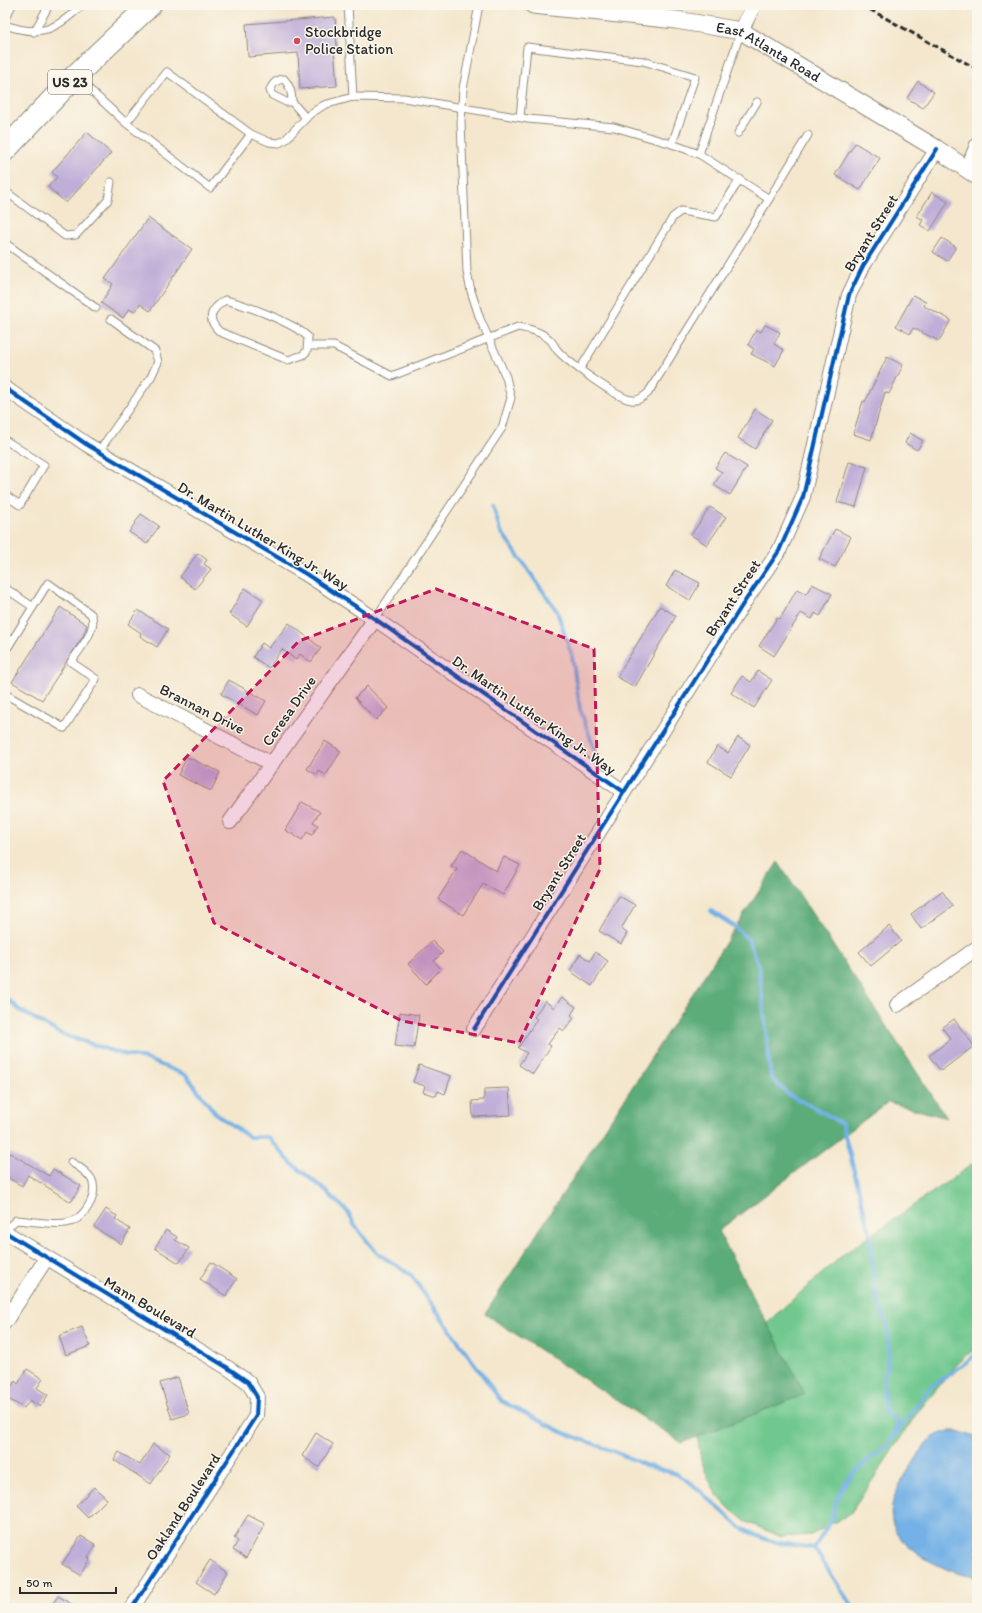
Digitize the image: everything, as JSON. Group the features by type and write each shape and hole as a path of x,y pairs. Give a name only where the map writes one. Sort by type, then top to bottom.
{"highway":[{"name":"US 23","path":"5,150 75,76 150,5"}],"street":[{"name":"East Atlanta Road","path":"533,5 676,20 741,31 937,149 972,173"},
{"path":"741,31 754,5"},
{"path":"972,173 977,145"},
{"name":"Bryant Street","path":"474,1029 743,604 779,551 803,497 849,295 863,266 937,149"},
{"name":"Dr. Martin Luther King Jr. Way","path":"5,388 99,451 306,574 374,619 624,792"},
{"name":"Ceresa Drive","path":"230,822 374,619"},
{"name":"Brannan Drive","path":"138,695 272,764"},
{"path":"897,1005 977,948"},
{"name":"Mann Boulevard","path":"5,1231 46,1259 228,1368 248,1382 257,1397 256,1416 254,1420"},
{"path":"5,1322 46,1259"},
{"name":"Oakland Boulevard","path":"132,1608 254,1420"}],"lane":[{"path":"5,18 12,5"},
{"path":"34,32 49,5"},
{"path":"5,25 34,32 44,31 55,26 82,5"},
{"path":"348,5 353,97"},
{"path":"374,619 502,428 511,398 506,377 488,338 471,291 467,272 462,109 463,89 478,5"},
{"path":"699,154 741,31"},
{"path":"520,117 527,47 643,61 695,77 672,144"},
{"path":"126,123 167,72 251,134 269,142 279,143 285,140 306,118 324,105 353,97 404,98 462,109 614,127 672,144 699,154 769,199"},
{"path":"75,76 126,123 210,188 251,134"},
{"path":"292,102 306,118"},
{"path":"738,133 757,102"},
{"path":"308,346 334,346 392,376 518,327 528,328 550,340 558,351 580,369 608,388 631,400 640,399 648,393 808,135"},
{"path":"580,369 673,217 681,211 716,217 740,179"},
{"path":"5,191 65,236 76,235 108,200 111,182"},
{"path":"5,243 96,308"},
{"path":"225,300 300,330 308,337 308,346 303,356 288,360 220,332 212,325 211,319 219,304 225,300"},
{"path":"99,451 151,377 158,362 155,351 111,319"},
{"path":"5,440 44,466 20,505 5,495"},
{"path":"5,694 64,728 96,679 71,662 94,625 91,614 48,583 6,648"},
{"path":"5,588 33,607"},
{"path":"5,1231 16,1220 67,1223 81,1217 93,1197 93,1183 88,1174 71,1162"}],"highlighted area":[{"path":"436,589 594,649 600,869 519,1043 402,1021 214,923 163,781 299,641"}],"green space":[{"path":"778,862 947,1118 888,1102 718,1231 805,1394 682,1443 485,1314"},
{"path":"977,1161 977,1349 963,1357 917,1413 850,1514 811,1535 781,1537 745,1521 730,1509 717,1495 708,1478 701,1460 698,1441 698,1422 745,1342 844,1254"}],"water":[{"path":"949,1431 959,1431 977,1438 977,1577 964,1575 946,1569 928,1560 912,1549 894,1528 891,1516 892,1504 897,1491 904,1477 921,1451 932,1438"}],"building":[{"path":"335,17 337,48 334,48 337,86 300,89 298,53 248,57 246,24"},
{"path":"918,81 934,92 923,108 907,98"},
{"path":"87,132 111,153 66,203 48,187 57,177 52,172"},
{"path":"855,143 880,158 860,190 835,175"},
{"path":"932,192 948,202 930,231 920,225 923,220 917,216"},
{"path":"148,218 192,249 150,311 140,304 134,312 129,309 123,318 101,303 113,284 105,279"},
{"path":"942,238 956,247 947,261 933,252"},
{"path":"913,295 926,302 924,306 951,320 939,341 913,328 910,334 896,326"},
{"path":"765,325 780,332 774,344 784,350 775,366 751,354 754,349 748,345 756,330 761,332"},
{"path":"887,357 903,365 889,394 885,392 871,440 853,434 863,401 865,402"},
{"path":"755,409 772,420 755,449 738,438"},
{"path":"910,433 923,441 917,450 905,443"},
{"path":"725,453 747,467 730,495 714,485 722,472 715,468"},
{"path":"849,462 867,467 856,507 837,502"},
{"path":"710,507 726,517 707,545 691,535"},
{"path":"141,514 159,526 147,544 129,532"},
{"path":"835,529 851,537 835,567 819,559"},
{"path":"198,553 207,560 204,564 211,569 195,589 180,577"},
{"path":"675,570 700,583 690,600 666,586"},
{"path":"812,584 832,594 820,616 815,613 812,619 801,613 774,656 759,646 777,618 780,619 797,589 806,594"},
{"path":"245,588 263,600 247,626 229,614"},
{"path":"660,606 676,616 635,687 617,677"},
{"path":"60,607 87,625 83,636 42,700 12,682"},
{"path":"138,610 168,629 157,647 140,636 141,633 128,624"},
{"path":"289,623 321,648 311,662 300,654 296,660 282,649 269,668 253,657 262,643 269,648"},
{"path":"758,671 772,680 754,708 731,693 742,676 751,682"},
{"path":"229,680 266,701 258,715 221,694"},
{"path":"367,686 388,708 376,720 355,698"},
{"path":"738,737 750,745 731,776 708,762 717,746 728,753"},
{"path":"325,741 341,751 326,775 319,771 317,775 307,769"},
{"path":"187,757 220,772 211,791 178,775"},
{"path":"302,802 320,812 313,822 318,825 312,835 307,832 302,840 285,830"},
{"path":"462,849 496,871 504,857 520,865 503,895 483,884 463,915 438,899 457,869 451,866"},
{"path":"942,891 953,906 921,929 911,914"},
{"path":"619,896 635,905 621,929 627,933 621,944 599,931"},
{"path":"889,926 901,941 871,966 859,952"},
{"path":"432,941 443,952 434,961 441,969 426,984 408,964"},
{"path":"595,952 608,961 592,986 570,971 580,954 590,961"},
{"path":"562,997 576,1007 571,1015 574,1018 564,1031 560,1028 548,1044 551,1046 533,1074 519,1065 527,1053 518,1048 537,1019 534,1017 545,1001 554,1008"},
{"path":"400,1012 419,1015 414,1048 395,1046"},
{"path":"954,1019 974,1046 941,1071 929,1056 951,1039 942,1028"},
{"path":"419,1065 451,1076 445,1094 438,1091 436,1096 423,1092 425,1086 413,1082"},
{"path":"509,1088 511,1115 473,1117 472,1101 484,1100 484,1089"},
{"path":"10,1153 49,1176 53,1169 81,1186 71,1202 28,1175 22,1186 5,1176 5,1156 7,1157"},
{"path":"106,1209 117,1216 115,1219 130,1229 121,1244 94,1227"},
{"path":"166,1230 177,1237 175,1240 189,1248 179,1263 155,1248"},
{"path":"211,1262 237,1279 226,1296 200,1279"},
{"path":"82,1327 90,1346 66,1355 59,1336"},
{"path":"27,1369 43,1379 37,1388 48,1395 40,1407 30,1400 24,1408 5,1397 15,1381 18,1384"},
{"path":"178,1377 189,1414 172,1419 160,1383"},
{"path":"316,1433 333,1444 319,1467 302,1456"},
{"path":"153,1444 170,1454 151,1484 114,1460 119,1452 140,1465"},
{"path":"94,1487 107,1499 88,1518 76,1506"},
{"path":"248,1515 265,1524 246,1558 233,1550 238,1541 234,1538"},
{"path":"81,1536 96,1545 88,1557 90,1559 80,1575 62,1564"},
{"path":"210,1560 228,1572 214,1594 196,1582"},
{"path":"58,1596 78,1608 50,1608"}],"waterway":[{"path":"493,505 500,530 557,611 572,656 580,709 595,751"},
{"path":"711,911 734,926 748,939 759,967 771,1078 789,1095 819,1110 842,1124 869,1229 875,1287 879,1305 887,1324 889,1351 883,1386 885,1413 899,1422 888,1446"},
{"path":"5,997 21,1011 61,1034 118,1053 146,1059 186,1075 215,1113 249,1137 268,1137 291,1163 320,1186 347,1211 355,1226 377,1253 411,1275 501,1401 562,1432 645,1465 674,1473 691,1483 741,1528 762,1538 780,1543 814,1548"},
{"path":"894,1437 930,1387 977,1354"},
{"path":"814,1548 831,1521 836,1501 846,1482 869,1459 889,1445"},
{"path":"814,1548 853,1608"}],"railway":[{"path":"862,5 977,69"}],"cycle path":[{"path":"474,1029 743,604 779,551 803,497 849,295 863,266 937,149"},
{"path":"5,388 86,444 306,574 375,619 624,792"},
{"path":"5,1232 228,1368 248,1382 257,1397 256,1416 132,1608"}],"place":[{"name":"Stockbridge Police Station","path":"297,41"}]}
